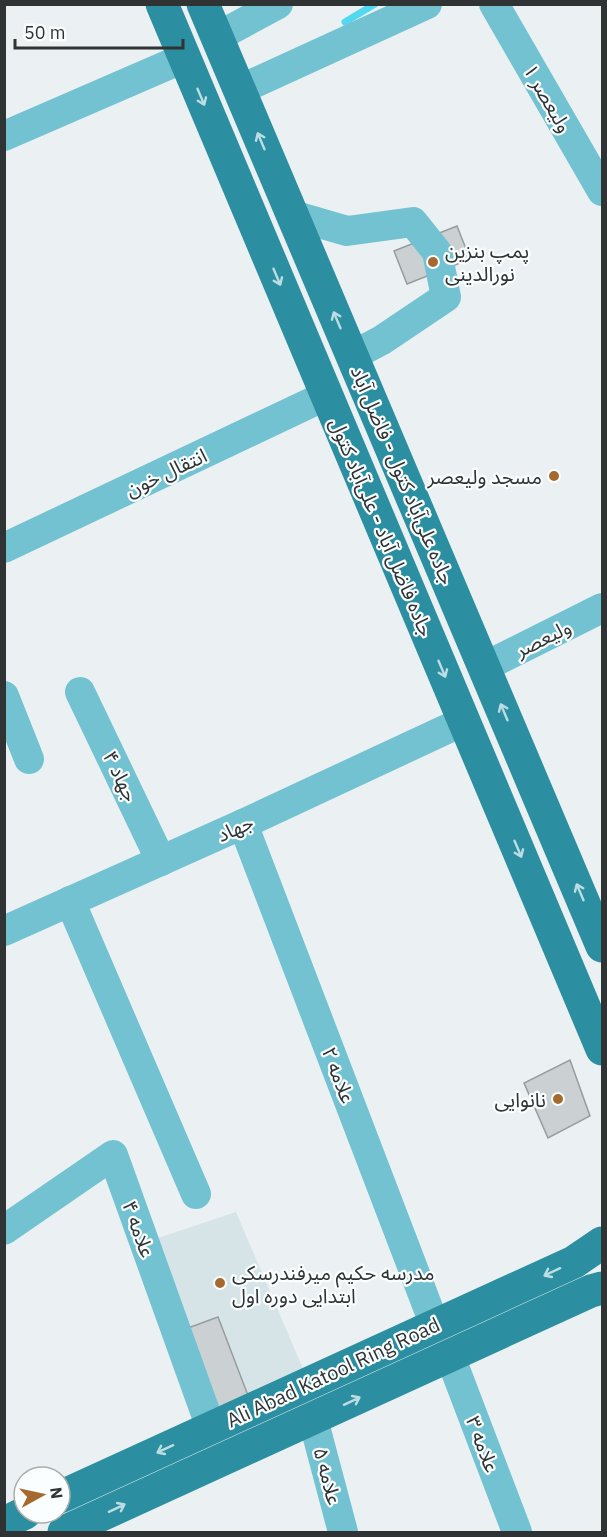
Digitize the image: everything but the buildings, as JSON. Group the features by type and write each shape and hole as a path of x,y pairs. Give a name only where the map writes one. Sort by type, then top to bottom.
{"main road":[{"name":"جاده فاضل آباد - علی‌آباد کتول","path":"162,4 603,1049"},
{"name":"جاده علی‌آباد کتول - فاضل آباد","path":"203,4 603,946"},
{"name":"Ali Abad Katool Ring Road","path":"72,1492 574,1262 603,1243"},
{"name":"Ali Abad Katool Ring Road","path":"64,1533 591,1291 603,1288"}],"street":[{"path":"217,37 278,4"},
{"path":"239,90 427,4"},
{"name":"ولیعصر ۱","path":"494,4 603,191"},
{"path":"4,135 184,58"},
{"path":"292,215 347,231 413,222 437,252 446,297 382,340 352,356"},
{"name":"انتقال خون","path":"4,548 327,395"},
{"name":"ولیعصر","path":"484,667 603,609"},
{"name":"جهاد ۴","path":"80,692 161,861"},
{"path":"4,696 29,759"},
{"name":"جهاد","path":"4,931 243,824 464,721"},
{"name":"علامه ۲","path":"243,824 435,1326"},
{"path":"70,901 196,1194"},
{"name":"علامه ۴","path":"4,1230 112,1155 211,1428"},
{"name":"علامه ۳","path":"450,1356 517,1533"},
{"name":"علامه ۵","path":"313,1419 343,1533"}],"shaded area":[{"name":"مدرسه حکیم میرفندرسکی ابتدایی دوره اول","path":"236,1212 304,1371 217,1412 158,1238"}],"waterway":[{"path":"345,22 375,4"}],"place":[{"name":"پمپ بنزین نورالدینی","path":"433,262"},
{"name":"مسجد ولیعصر","path":"554,476"},
{"name":"نانوایی","path":"558,1099"},
{"name":"مدرسه حکیم میرفندرسکی ابتدایی دوره اول","path":"220,1283"}]}
